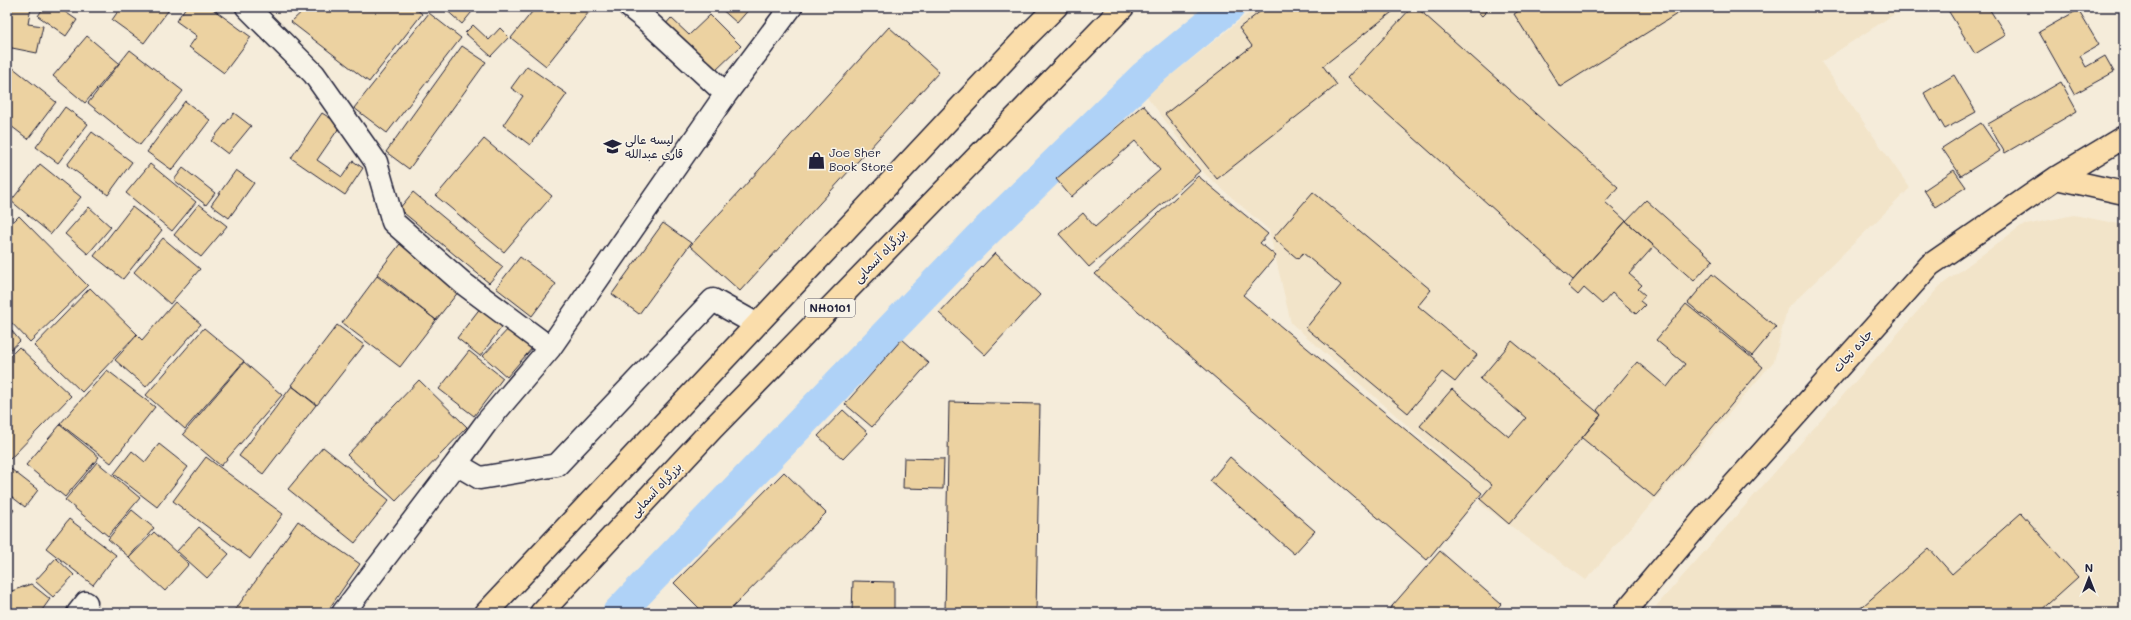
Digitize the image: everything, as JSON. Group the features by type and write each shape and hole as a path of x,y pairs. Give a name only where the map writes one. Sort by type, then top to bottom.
{"main road":[{"path":"486,613 682,407 756,324 1056,7"},
{"name":"بزرگراه آسمایی","path":"541,613 713,428 1124,7"},
{"name":"جاده نجات","path":"1624,613 1704,518 1930,265 2056,178 2124,137"},
{"path":"2056,178 2124,193"}],"street":[{"path":"248,7 314,74 376,162 393,222 464,284 550,348"},
{"path":"630,7 726,94"},
{"path":"343,613 486,423 550,348 726,94 791,7"},
{"path":"456,464 480,478 557,465 713,300 756,324"}],"shaded area":[{"path":"1257,7 1905,7 1821,62 1910,188 1787,309 1774,361 1586,580 1480,504 1480,499 1484,493 1291,323 1269,230 1205,174 1146,95"},
{"path":"2074,215 2124,225 2124,613 1650,613 1940,286 2021,226"}],"building":[{"path":"12,7 31,7 28,24 43,26 37,53 7,47 7,35"},
{"path":"44,7 58,7 77,20 66,36 38,16"},
{"path":"121,7 171,7 144,43 112,20"},
{"path":"186,7 210,7 251,37 224,73 189,47 197,36 176,21"},
{"path":"307,7 414,7 422,14 369,82 291,22"},
{"path":"443,7 476,7 462,24"},
{"path":"536,7 593,7 546,66 511,38"},
{"path":"651,7 662,7 656,13"},
{"path":"719,7 751,7 737,23"},
{"path":"1266,7 1395,7 1396,9 1323,66 1337,85 1217,179 1165,114 1252,46 1239,28"},
{"path":"1412,7 1416,7 1618,187 1605,202 1626,221 1573,280 1347,78"},
{"path":"1472,7 1491,7 1482,16"},
{"path":"1525,7 1688,7 1560,87 1514,14"},
{"path":"1946,7 1988,7 2006,35 1975,54"},
{"path":"2078,10 2099,45 2080,56 2086,67 2105,56 2114,72 2074,94 2039,32"},
{"path":"429,13 461,38 387,133 354,108"},
{"path":"710,15 741,46 712,74 664,26 671,18 689,35"},
{"path":"473,25 489,40 500,28 509,37 491,56 465,33"},
{"path":"889,27 939,72 740,291 690,246"},
{"path":"87,36 119,63 85,103 53,76"},
{"path":"462,46 486,62 409,169 386,152"},
{"path":"130,50 183,91 140,145 88,103"},
{"path":"527,66 567,94 530,145 503,125 523,96 511,88"},
{"path":"12,67 56,102 28,139 7,123 7,74"},
{"path":"1954,75 1976,112 1945,129 1924,93"},
{"path":"2061,82 2077,111 2005,153 1988,124"},
{"path":"185,101 210,120 172,170 147,152"},
{"path":"1143,105 1200,171 1089,267 1059,234 1083,213 1095,227 1160,170 1135,141 1071,197 1056,179"},
{"path":"65,107 88,124 58,163 36,147"},
{"path":"234,113 251,126 228,154 211,141"},
{"path":"322,113 341,125 317,160 342,177 353,161 363,168 345,195 291,158"},
{"path":"1981,123 2000,151 1961,176 1942,148"},
{"path":"92,132 132,162 108,195 67,165"},
{"path":"484,139 552,196 504,252 436,196"},
{"path":"40,164 81,197 51,234 11,201"},
{"path":"150,164 196,202 172,231 126,193"},
{"path":"183,168 215,193 206,205 174,180"},
{"path":"236,170 254,183 229,218 211,205"},
{"path":"1954,170 1966,187 1935,207 1924,190"},
{"path":"1198,176 1268,234 1260,243 1276,256 1243,295 1482,493 1427,560 1095,274"},
{"path":"413,192 503,267 489,283 399,209"},
{"path":"1313,192 1431,290 1418,306 1477,355 1455,382 1442,372 1408,413 1306,328 1341,285 1303,253 1298,259 1273,238"},
{"path":"1646,200 1713,260 1694,281 1626,221"},
{"path":"199,204 227,226 201,257 174,235"},
{"path":"89,207 111,227 88,254 65,234"},
{"path":"132,207 162,230 123,279 94,256"},
{"path":"19,216 88,286 30,342 7,318 7,228"},
{"path":"1626,221 1654,246 1629,274 1642,285 1638,289 1645,295 1640,301 1645,305 1636,314 1612,293 1602,304 1584,288 1578,295 1568,286"},
{"path":"663,223 691,243 639,314 612,294"},
{"path":"163,238 200,269 170,304 134,272"},
{"path":"403,240 463,286 436,320 377,274"},
{"path":"995,253 1040,295 985,355 939,313"},
{"path":"520,257 556,284 532,316 496,288"},
{"path":"1712,274 1776,327 1752,356 1688,303"},
{"path":"377,276 436,320 400,367 342,323"},
{"path":"90,288 137,334 82,392 34,346"},
{"path":"175,302 201,324 146,387 115,360 137,335 142,340"},
{"path":"1686,304 1763,367 1654,497 1582,438 1601,415 1597,410 1637,362 1667,387 1685,364 1656,340"},
{"path":"481,307 504,324 480,356 457,338"},
{"path":"7,325 20,341 7,353"},
{"path":"337,325 364,345 317,405 291,385"},
{"path":"510,327 533,347 507,377 483,356"},
{"path":"204,328 244,361 185,429 146,395"},
{"path":"902,339 929,363 872,427 845,404"},
{"path":"1512,341 1601,415 1509,524 1480,499 1492,485 1420,426 1452,389 1509,437 1526,418 1480,379"},
{"path":"19,347 71,396 10,459 7,457 7,359"},
{"path":"469,351 503,378 474,416 439,389"},
{"path":"244,362 282,395 221,466 183,434"},
{"path":"107,370 155,407 111,463 60,424"},
{"path":"419,380 467,427 396,501 347,455"},
{"path":"292,386 316,405 263,474 239,456"},
{"path":"949,402 1040,404 1036,613 945,613"},
{"path":"843,410 868,433 843,459 818,436"},
{"path":"60,425 99,457 65,497 26,465"},
{"path":"159,444 188,467 157,507 114,474 132,451 145,462"},
{"path":"323,447 389,500 355,543 288,489"},
{"path":"206,457 283,514 250,559 173,501"},
{"path":"1230,457 1315,531 1294,554 1210,481"},
{"path":"904,458 944,459 943,489 903,488"},
{"path":"97,462 140,498 108,536 65,500"},
{"path":"7,466 38,490 25,507 7,493"},
{"path":"784,472 826,513 727,613 704,613 674,583"},
{"path":"7,505 14,510 7,520"},
{"path":"132,510 154,528 129,557 108,539"},
{"path":"2021,513 2078,577 2038,613 1855,613 1929,548 1952,574"},
{"path":"69,519 116,555 93,585 46,548"},
{"path":"298,521 360,564 326,613 233,613"},
{"path":"199,527 229,554 207,578 177,551"},
{"path":"154,532 189,564 165,591 129,558"},
{"path":"1440,551 1501,604 1493,613 1386,613"},
{"path":"56,558 74,575 53,597 35,581"},
{"path":"853,581 894,582 894,613 852,613"},
{"path":"31,584 50,599 40,613 12,613 7,609 7,591 9,592"}],"waterway":[{"path":"618,613 977,240 1145,76 1229,7"}],"place":[{"name":"لیسه عالی قاری عبدالله","path":"612,147"},
{"name":"Joe Sher Book Store","path":"816,160"}]}
